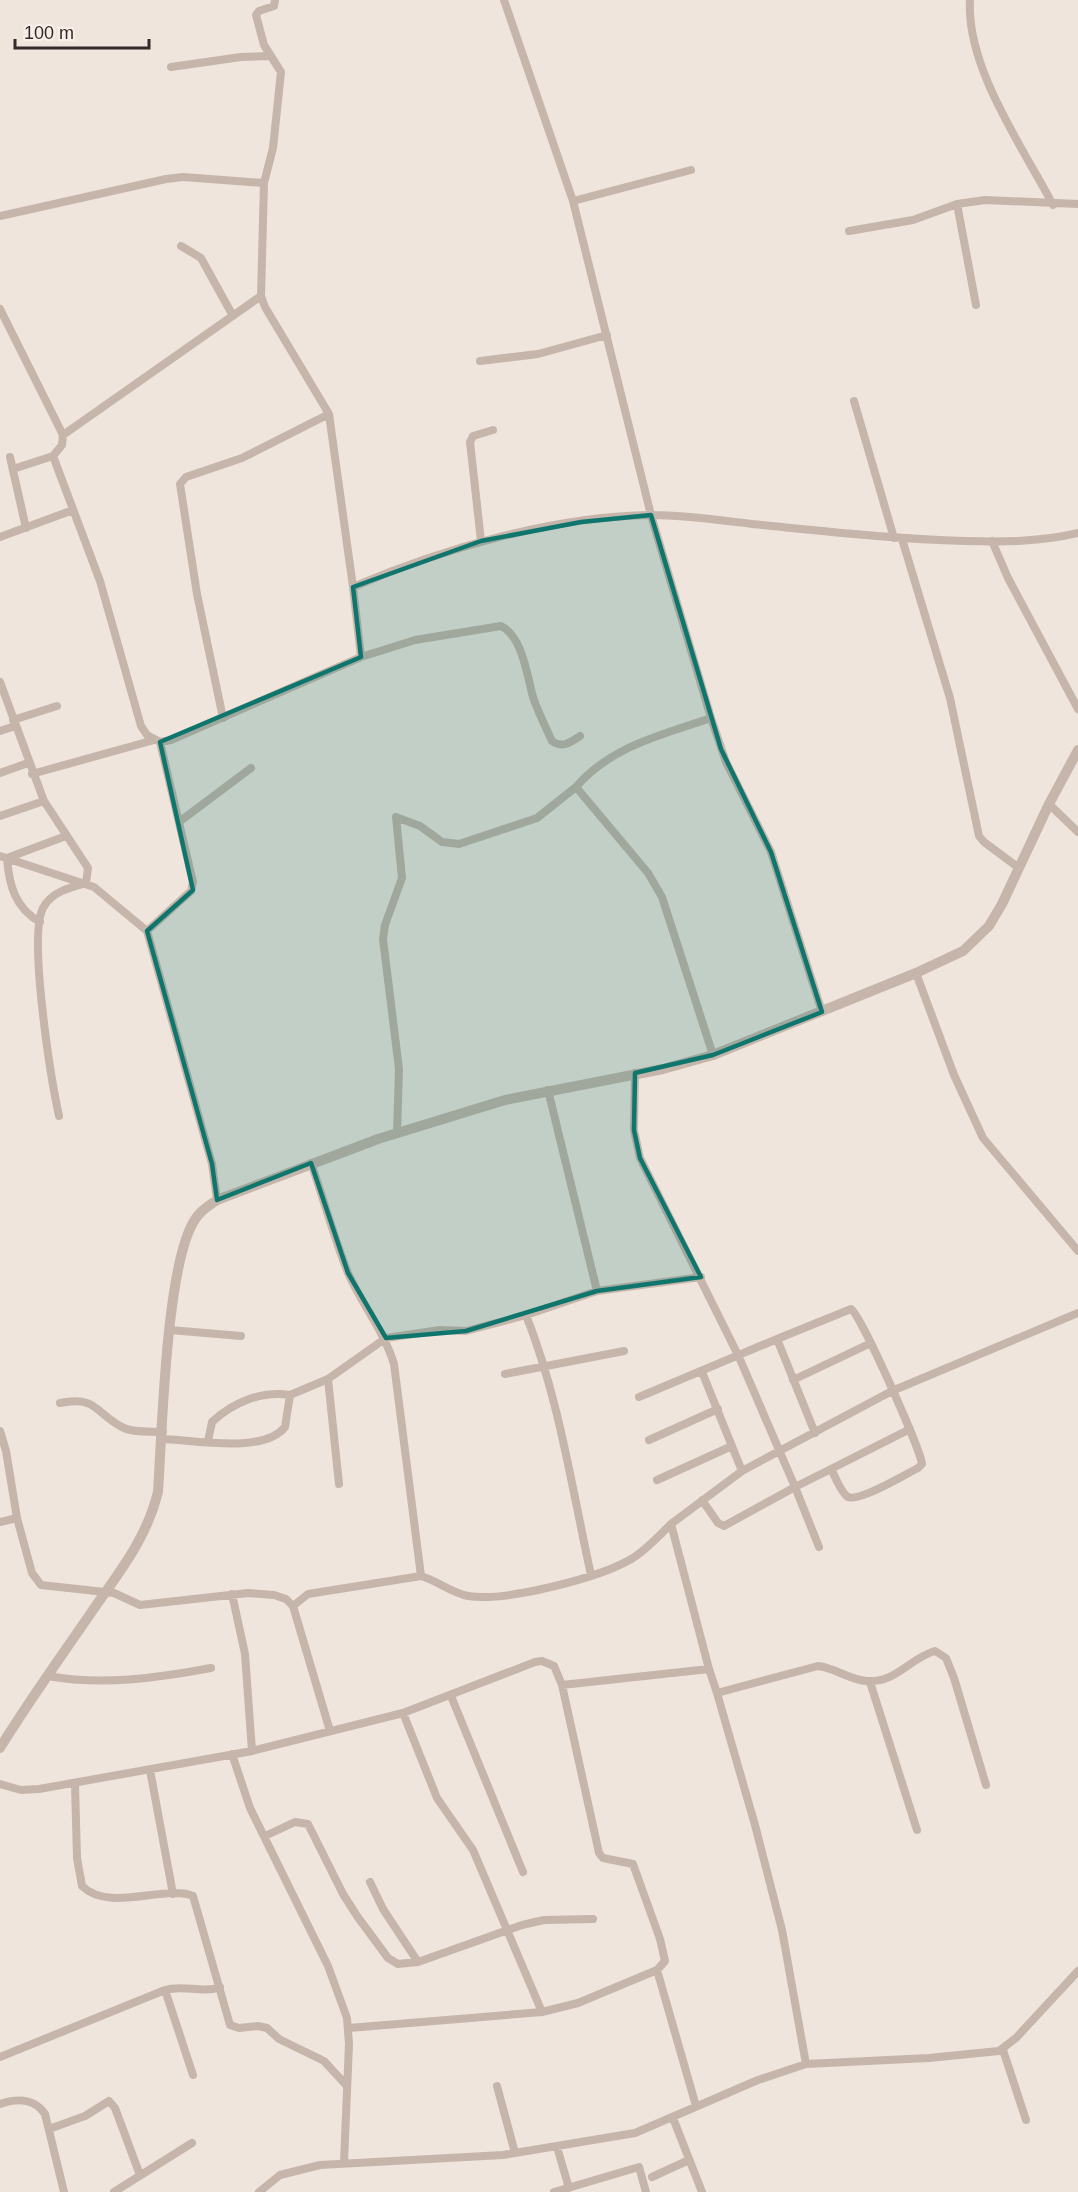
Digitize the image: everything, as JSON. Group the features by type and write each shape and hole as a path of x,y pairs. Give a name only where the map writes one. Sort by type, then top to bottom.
{"street":[{"path":"275,0 274,6 259,11 256,15 264,45 281,72 282,88 273,148 264,183 261,296 264,307 329,414 361,657"},
{"path":"504,0 573,201 651,515 711,718 726,762 771,852 822,1012"},
{"path":"970,0 971,35 985,76 1053,205"},
{"path":"171,67 241,57 270,56"},
{"path":"573,201 691,170"},
{"path":"0,216 166,179 183,177 264,183"},
{"path":"849,231 913,220 957,204 984,201 1078,204"},
{"path":"957,204 976,305"},
{"path":"181,246 201,258 233,316"},
{"path":"63,435 261,296"},
{"path":"0,309 63,435 62,445 53,456 13,469"},
{"path":"480,361 538,354 606,335"},
{"path":"854,401 950,698 979,836 1019,868"},
{"path":"223,718 197,594 180,484 186,477 242,458 329,414"},
{"path":"481,541 471,439 493,430"},
{"path":"53,456 100,581 143,732 157,741 179,822 193,888 147,931"},
{"path":"10,457 26,528"},
{"path":"0,537 73,510"},
{"path":"353,588 394,569 481,541 581,522 651,515 898,538 992,541 1041,539 1078,533"},
{"path":"992,541 1008,578 1078,709"},
{"path":"32,774 157,741 223,718 361,657 415,640 501,627 510,632 520,653 534,698 552,741 566,745 580,736"},
{"path":"0,684 44,801 88,868 86,883"},
{"path":"0,731 57,706"},
{"path":"397,1133 399,1069 383,939 385,925 402,878 396,817 420,826 442,842 459,844 537,819 576,787 589,772 625,748 711,718"},
{"path":"2,1741 136,1548 154,1508 158,1492 170,1330 178,1270 187,1236 196,1217 217,1200 311,1163 397,1133 548,1090 683,1065 714,1055 916,973 963,951 976,941 1002,904 1049,804 1078,750"},
{"path":"0,773 28,763"},
{"path":"179,822 251,768"},
{"path":"576,787 648,873 662,897 714,1055"},
{"path":"0,816 44,801"},
{"path":"1049,804 1078,831"},
{"path":"4,857 66,836"},
{"path":"4,857 86,883 147,931 212,1164 217,1200"},
{"path":"4,857 15,895 22,909 40,922"},
{"path":"59,1116 40,979 40,922 42,909 49,900 62,891 86,883"},
{"path":"916,973 954,1075 983,1138 1077,1248"},
{"path":"634,1074 634,1130 640,1158 739,1356 819,1546"},
{"path":"548,1090 597,1291"},
{"path":"311,1163 348,1273 369,1314 386,1338 398,1381 404,1453 421,1576"},
{"path":"208,1441 212,1422 239,1404 273,1394 290,1395 328,1379 386,1338 440,1330 466,1331 526,1316 597,1291 701,1277"},
{"path":"639,1397 851,1309 856,1312 871,1343 922,1460 918,1468 852,1498 845,1494 831,1468"},
{"path":"293,1606 308,1594 421,1576 451,1591 484,1597 591,1575 634,1557 671,1524 742,1471 892,1391 1078,1313"},
{"path":"526,1316 544,1367 591,1575"},
{"path":"170,1330 241,1336"},
{"path":"777,1339 814,1434"},
{"path":"793,1380 871,1343"},
{"path":"505,1374 624,1351"},
{"path":"702,1372 742,1471"},
{"path":"328,1379 339,1484"},
{"path":"60,1403 85,1401 127,1429 226,1443 258,1443 278,1434 288,1421 290,1395"},
{"path":"649,1440 718,1409"},
{"path":"702,1500 718,1523 724,1526 795,1486 910,1429"},
{"path":"0,1431 6,1451 17,1518 32,1573 38,1583 120,1595 140,1605 232,1594 274,1595 286,1599 293,1606 330,1731"},
{"path":"657,1480 732,1446"},
{"path":"0,1522 17,1518"},
{"path":"671,1524 782,1930 806,2064"},
{"path":"232,1594 246,1654 252,1750"},
{"path":"717,1693 818,1666 833,1669 852,1679 870,1682 900,1673 924,1654 935,1651 942,1653 954,1678 986,1785"},
{"path":"0,1784 21,1790 75,1784 252,1750 403,1713 542,1661 554,1666 562,1685 599,1853 603,1858 633,1864 664,1955 664,1964 657,1970 578,2003 542,2012 349,2028"},
{"path":"48,1676 70,1680 124,1682 211,1668"},
{"path":"562,1685 709,1669"},
{"path":"870,1682 917,1830"},
{"path":"451,1696 523,1872"},
{"path":"403,1713 437,1798 473,1850 542,2012"},
{"path":"232,1754 250,1808 327,1966 343,2005 349,2028 344,2162"},
{"path":"150,1770 173,1894"},
{"path":"75,1784 77,1858 82,1886 96,1894 124,1898 189,1894 196,1900 230,2025 239,2028 258,2026 267,2028 279,2039 324,2061 347,2086"},
{"path":"265,1836 295,1822 309,1824 343,1894 378,1945 393,1962 402,1965 417,1962 507,1928 544,1920 593,1919"},
{"path":"370,1882 382,1909 417,1962"},
{"path":"657,1970 696,2106"},
{"path":"259,2192 272,2180 294,2169 344,2162 515,2153 635,2133 758,2080 806,2064 929,2058 1003,2050 1078,1971"},
{"path":"0,2057 165,1990 179,1987 208,1990 220,1987"},
{"path":"165,1990 194,2075"},
{"path":"1003,2050 1026,2120"},
{"path":"497,2086 515,2153"},
{"path":"0,2104 13,2100 32,2102 45,2114 64,2192"},
{"path":"49,2129 85,2116 109,2101 116,2108 140,2175"},
{"path":"673,2118 702,2192"},
{"path":"114,2192 192,2143"},
{"path":"557,2147 568,2188"},
{"path":"652,2177 689,2160"},
{"path":"554,2192 639,2167 646,2192"}],"highlighted area":[{"path":"651,515 721,749 771,852 822,1012 713,1055 635,1073 634,1130 640,1158 701,1277 597,1291 466,1331 386,1338 348,1273 311,1163 217,1200 212,1164 147,931 193,890 160,742 361,657 353,587 481,541 581,522"}]}
